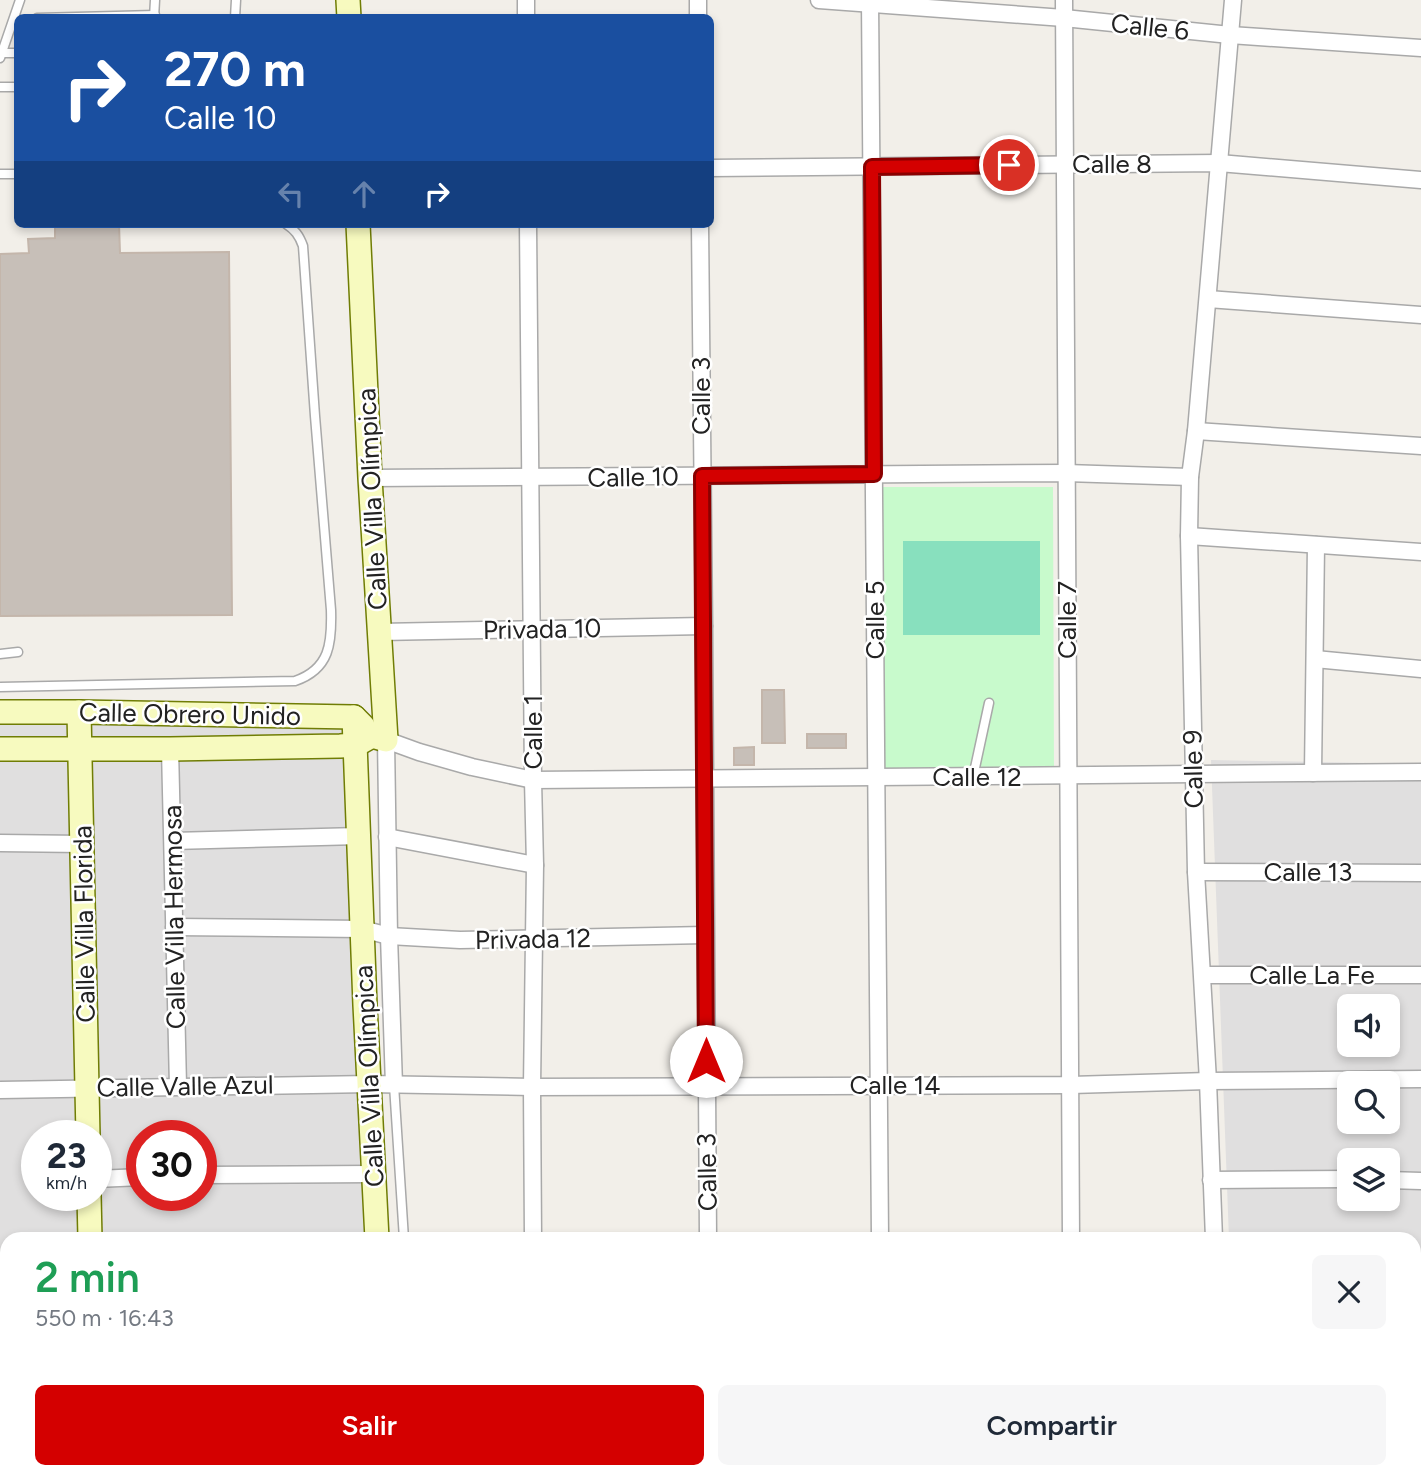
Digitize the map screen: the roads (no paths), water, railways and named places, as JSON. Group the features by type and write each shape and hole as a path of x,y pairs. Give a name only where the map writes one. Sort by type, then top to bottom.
{"street":[{"name":"Calle 6","path":"818,0 1064,18 1230,35 1421,48"},
{"name":"Calle 7","path":"1064,0 1071,1232"},
{"name":"Calle 9","path":"1214,1232 1196,872 1189,536 1190,477 1233,0"},
{"name":"Calle 5","path":"870,2 880,1232"},
{"name":"Calle 8","path":"714,168 1219,163 1421,180"},
{"name":"Calle Villa Olímpica","path":"358,228 380,632 372,740 359,836 377,1232"},
{"name":"Calle 1","path":"528,228 535,865 533,1232"},
{"name":"Calle 3","path":"700,228 708,1232"},
{"path":"1208,299 1421,314"},
{"path":"1196,431 1421,446"},
{"name":"Calle 10","path":"370,478 1066,473 1190,477"},
{"path":"1189,536 1421,552"},
{"path":"1313,773 1316,545"},
{"name":"Privada 10","path":"380,632 704,626"},
{"path":"1315,659 1421,669"},
{"name":"Calle Obrero Unido","path":"0,712 354,717 372,740"},
{"name":"Calle Villa Florida","path":"79,712 88,1120"},
{"path":"372,740 387,837 394,1085"},
{"name":"Calle Obrero Unido","path":"0,749 170,749 372,740 533,780"},
{"name":"Calle Villa Hermosa","path":"170,749 178,1086"},
{"name":"Calle 12","path":"533,780 1421,772"},
{"path":"173,841 359,836"},
{"path":"387,837 535,865"},
{"path":"0,843 83,844"},
{"name":"Calle 13","path":"1196,872 1421,873"},
{"name":"Privada 12","path":"174,926 362,929 389,936 460,940 705,935"},
{"name":"Calle La Fe","path":"1203,975 1421,975"},
{"name":"Calle 14","path":"370,1084 532,1087 1421,1079"},
{"name":"Calle Valle Azul","path":"0,1090 370,1084"},
{"path":"217,1175 373,1174"},
{"path":"1211,1180 1337,1179"},
{"path":"1400,1180 1421,1181"},
{"path":"89,1211 90,1232"}],"lane":[{"path":"1,55 14,23"},
{"path":"0,687 295,681 319,667 327,652 331,610 303,246 292,228"},
{"path":"0,653 18,652"},
{"path":"973,777 989,703"},
{"path":"394,1085 404,1232"}]}
